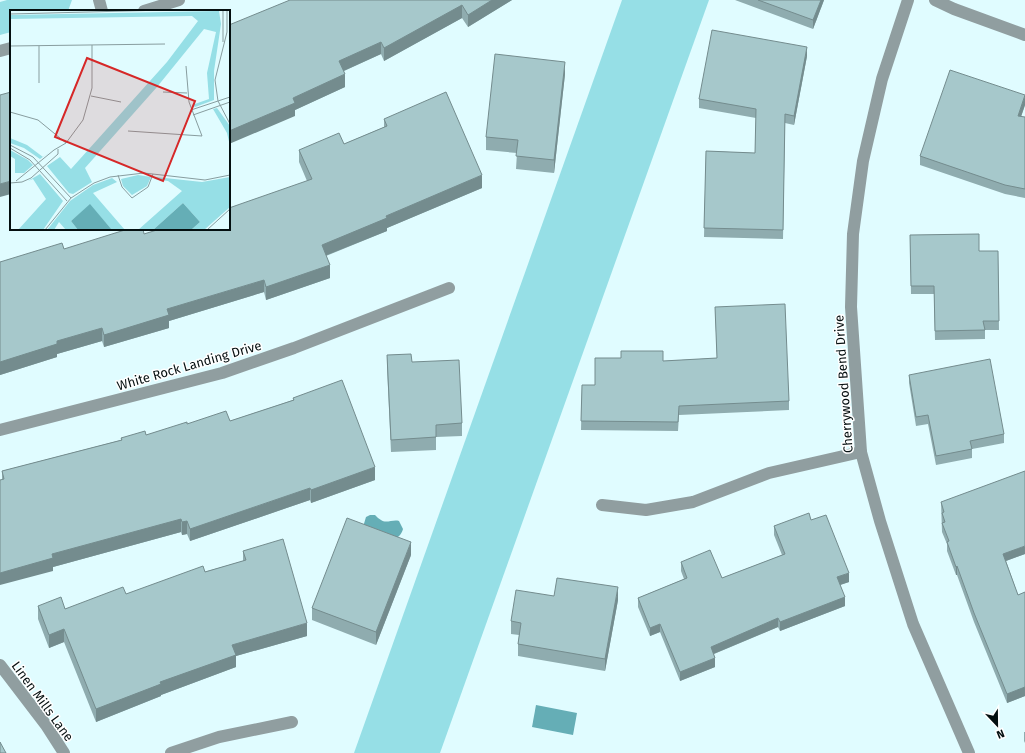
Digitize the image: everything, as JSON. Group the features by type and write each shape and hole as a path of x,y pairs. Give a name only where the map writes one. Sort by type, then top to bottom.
{"street":[{"path":"99,0 102,10"},
{"path":"147,10 179,0"},
{"name":"Cherrywood Bend Drive","path":"908,0 882,79 863,161 853,234 851,308 862,452 880,521 913,624 969,753"},
{"path":"935,0 1025,35"},
{"path":"0,51 10,48"},
{"name":"White Rock Landing Drive","path":"0,430 222,372 294,348 449,288"},
{"path":"602,505 646,510 692,502 769,473 862,452"},
{"name":"Linen Mills Lane","path":"1,668 46,725 64,753"},
{"path":"171,753 219,737 292,722"}],"shaded area":[{"path":"7,0 72,0 68,10 10,10 10,32 0,35 0,2"},
{"path":"622,0 709,0 440,753 354,753"},
{"path":"375,515 380,520 385,522 399,521 403,529 401,534 397,537 391,538 363,527 366,517"},
{"path":"536,705 577,713 573,735 532,727"}],"building":[{"path":"290,0 492,0 468,15 462,5 384,48 381,42 339,61 345,74 293,98 295,103 230,131 230,25"},
{"path":"758,0 821,0 813,20"},
{"path":"712,30 807,47 794,116 785,114 783,230 704,228 706,151 755,153 756,109 699,99"},
{"path":"495,54 565,62 554,160 516,156 518,140 486,137"},
{"path":"950,70 1025,95 1018,116 1025,117 1025,189 1005,185 920,156"},
{"path":"10,92 10,181 0,184 0,95"},
{"path":"446,92 482,175 386,216 387,218 322,245 330,265 266,287 264,280 167,309 169,315 104,335 102,328 57,341 57,344 0,362 0,262 62,243 64,249 125,230 143,230 144,234 157,230 230,230 230,208 312,179 299,150 339,133 344,144 387,126 384,119"},
{"path":"979,234 979,251 998,251 999,321 983,321 985,330 935,331 934,286 911,286 910,235"},
{"path":"785,304 789,401 679,406 678,422 581,421 582,385 595,385 595,358 621,358 621,351 663,351 663,361 717,358 715,307"},
{"path":"411,354 412,362 459,360 462,423 436,425 436,437 391,440 387,355"},
{"path":"990,359 1004,434 970,441 972,449 936,456 928,415 916,417 909,375"},
{"path":"342,380 375,467 311,490 310,488 190,529 187,521 182,522 181,519 52,554 53,558 0,573 0,480 4,479 2,471 122,440 121,438 145,431 146,435 187,422 187,424 226,411 230,421 294,400 293,398"},
{"path":"1025,471 1025,546 1003,554 1018,595 1025,592 1025,687 1007,694 947,542 949,541 942,523 945,522 941,502"},
{"path":"809,513 811,520 826,515 849,573 837,577 845,597 780,622 778,618 711,647 715,658 680,672 660,624 650,628 638,598 687,578 681,562 710,550 722,578 785,554 774,526"},
{"path":"347,518 411,542 376,632 312,608"},
{"path":"283,539 307,623 232,645 236,655 160,682 161,684 96,709 64,629 49,635 38,606 61,597 65,609 123,587 126,594 203,566 205,572 246,560 243,551"},
{"path":"557,578 618,587 605,659 518,644 521,623 511,621 516,590 554,596"},
{"path":"0,742 6,753 0,753"}]}
